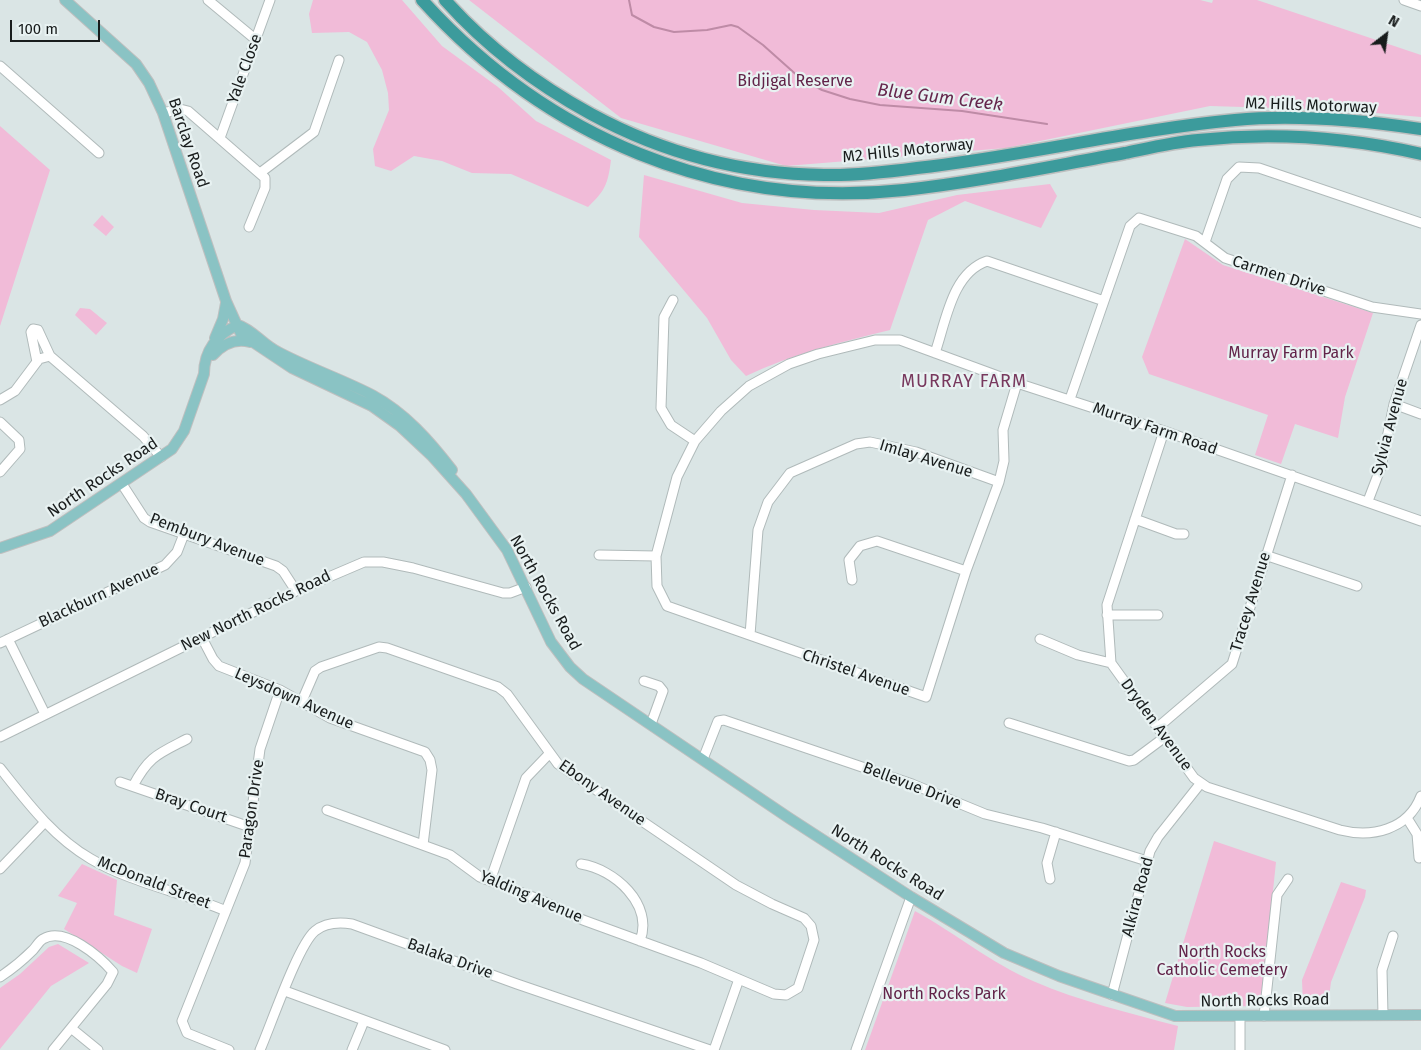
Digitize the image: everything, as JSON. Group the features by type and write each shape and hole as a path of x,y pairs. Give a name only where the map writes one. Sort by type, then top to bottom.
{"highway":[{"name":"M2 Hills Motorway","path":"422,0 468,48 493,70 563,118 646,158 721,180 759,187 808,192 856,193 902,190 1195,140 1270,135 1365,142 1421,154"},
{"name":"M2 Hills Motorway","path":"445,0 484,40 508,60 577,106 613,125 655,143 724,164 760,171 828,176 912,169 969,162 1156,130 1263,118 1348,120 1421,129"},
{"name":"M2 Hills Motorway","path":"1365,142 1421,160"}],"main road":[{"name":"Barclay Road","path":"65,0 136,64 149,83 163,113 226,301 238,325"},
{"path":"214,342 224,319 226,301"},
{"name":"North Rocks Road","path":"238,325 240,334 292,368 360,400 392,419 431,455 466,494 507,550 545,631 570,667 583,679 911,896 1004,953 1112,995 1175,1016 1421,1015"},
{"name":"North Rocks Road","path":"204,374 209,368 218,346 238,325"},
{"name":"North Rocks Road","path":"0,548 50,531 172,449 181,438 204,374 204,364 214,342 224,332 238,325 247,328 263,343 279,353 361,390 392,408 432,444 456,476 466,494"},
{"path":"213,355 228,343 239,341 251,342"}],"street":[{"path":"208,0 255,38"},
{"name":"Yale Close","path":"220,138 270,0"},
{"path":"1406,0 1421,6"},
{"path":"260,173 314,132 339,60"},
{"path":"0,66 99,153"},
{"path":"163,113 180,109 188,111 265,178 265,188 249,227"},
{"path":"1205,242 1227,179 1239,167 1258,168 1421,223"},
{"name":"Carmen Drive","path":"1104,301 1130,226 1135,220 1145,218 1196,236 1224,258 1372,307 1421,314"},
{"path":"935,353 960,281 974,266 987,262 1104,301 1070,399"},
{"path":"673,300 664,317 661,408 672,425 695,441"},
{"name":"Sylvia Avenue","path":"1368,501 1381,467 1394,404 1421,325"},
{"path":"37,362 31,332 33,329 38,330 50,356 144,436 162,457"},
{"name":"Christel Avenue","path":"935,353 900,340 875,340 818,354 789,364 749,386 721,411 695,441 677,477 656,556 657,586 666,606 926,697 966,571 999,482 1004,461 1003,430 1017,383"},
{"name":"Murray Farm Road","path":"935,353 1017,383 1070,399 1368,501 1421,521"},
{"path":"0,400 15,391 37,362 50,356"},
{"path":"1394,404 1421,414"},
{"path":"0,422 20,440 20,449 0,472"},
{"name":"Dryden Avenue","path":"1164,431 1107,605 1111,663 1200,784 1348,832 1362,834 1378,832 1407,818"},
{"name":"Imlay Avenue","path":"750,635 758,530 768,502 790,473 856,444 870,442 916,452 999,482"},
{"name":"Tracey Avenue","path":"1157,728 1232,664 1265,555 1292,475"},
{"name":"Pembury Avenue","path":"122,484 144,518 276,566 283,571 296,591"},
{"path":"1135,519 1176,534 1184,534"},
{"name":"Blackburn Avenue","path":"4,641 165,564 177,552 184,534"},
{"path":"852,580 849,560 860,546 877,540 966,571"},
{"path":"599,555 656,556"},
{"path":"1265,555 1357,586"},
{"name":"New North Rocks Road","path":"0,737 354,564 374,561 413,568 497,592 510,593 526,587"},
{"path":"1107,615 1158,615"},
{"name":"Leysdown Avenue","path":"202,638 212,659 219,666 280,690 330,718 430,753 432,770 423,845"},
{"path":"1040,639 1078,655 1111,663"},
{"path":"4,641 44,714"},
{"name":"Ebony Avenue","path":"302,701 315,671 321,667 379,647 387,648 504,690 558,764 736,885 804,918 811,926 814,935 813,944 800,983 794,991 786,995 774,994 739,978"},
{"path":"644,681 658,686 663,691 651,724"},
{"name":"Paragon Drive","path":"229,1050 187,1033 182,1021 245,863 260,749 280,690"},
{"name":"Bellevue Drive","path":"703,759 718,721 724,720 912,784 978,811 1056,832 1147,861"},
{"path":"1009,723 1129,761 1134,760 1165,738"},
{"name":"Bray Court","path":"133,786 142,769 151,758 187,739"},
{"path":"490,881 526,778 549,754"},
{"name":"McDonald Street","path":"0,768 44,822 60,838 97,862 226,910"},
{"name":"Bray Court","path":"120,782 250,827"},
{"name":"Alkira Road","path":"1112,995 1147,861 1158,837 1200,784"},
{"path":"1419,858 1418,834 1407,818 1414,810 1421,796"},
{"name":"Yalding Avenue","path":"327,810 455,858 480,877 739,978"},
{"path":"0,869 44,822"},
{"path":"1050,879 1047,863 1056,832"},
{"path":"580,864 597,867 630,891 644,926 640,941"},
{"path":"1264,1016 1277,896 1288,879"},
{"path":"856,1050 911,896"},
{"name":"Balaka Drive","path":"260,1050 302,950 313,933 330,924 352,924 517,984 712,1050"},
{"path":"1383,1015 1382,970 1393,936"},
{"path":"0,977 13,969 44,938 66,937 102,960 113,972 107,984 53,1050"},
{"path":"712,1050 739,978"},
{"path":"285,991 441,1049"},
{"path":"1240,1016 1240,1050"},
{"path":"352,1050 364,1020"},
{"path":"71,1028 98,1050"}],"green space":[{"path":"313,0 402,0 442,46 498,87 536,121 611,160 609,175 602,191 588,207 511,174 472,173 442,161 414,156 391,171 375,166 373,149 389,110 388,93 382,70 367,42 349,32 312,33 309,14"},
{"name":"Bidjigal Reserve","path":"469,0 1200,0 1212,3 1213,0 1257,0 1421,55 1421,117 1342,110 1210,106 1006,148 786,166 621,118"},
{"path":"0,126 50,170 0,326"},
{"path":"644,175 742,203 814,210 879,213 957,195 1050,184 1057,196 1041,228 965,201 928,220 890,330 799,355 746,376 731,360 707,318 639,237"},
{"path":"102,215 114,227 106,236 93,225"},
{"name":"Murray Farm Park","path":"1185,239 1223,265 1373,313 1345,397 1338,438 1295,424 1281,464 1255,455 1268,415 1149,374 1142,357"},
{"path":"80,308 90,309 107,323 96,335 75,315"},
{"name":"North Rocks Catholic Cemetery","path":"1214,841 1276,862 1261,1006 1187,1007 1165,1003"},
{"path":"82,864 117,880 114,915 152,929 137,973 122,966 64,929 77,903 58,896"},
{"path":"1341,882 1366,890 1365,897 1331,982 1328,1005 1303,1006 1302,980"},
{"name":"North Rocks Park","path":"915,911 1002,966 1033,981 1086,1001 1178,1026 1174,1050 865,1050"},
{"path":"58,944 89,963 51,986 0,1049 0,988 20,974 49,947"}],"waterway":[{"name":"Blue Gum Creek","path":"629,0 632,15 654,27 674,32 707,30 731,25 738,27 763,45 800,78 822,90 850,99 880,105 962,111 1047,124"}],"district":[{"name":"MURRAY FARM","path":"964,382"}]}
